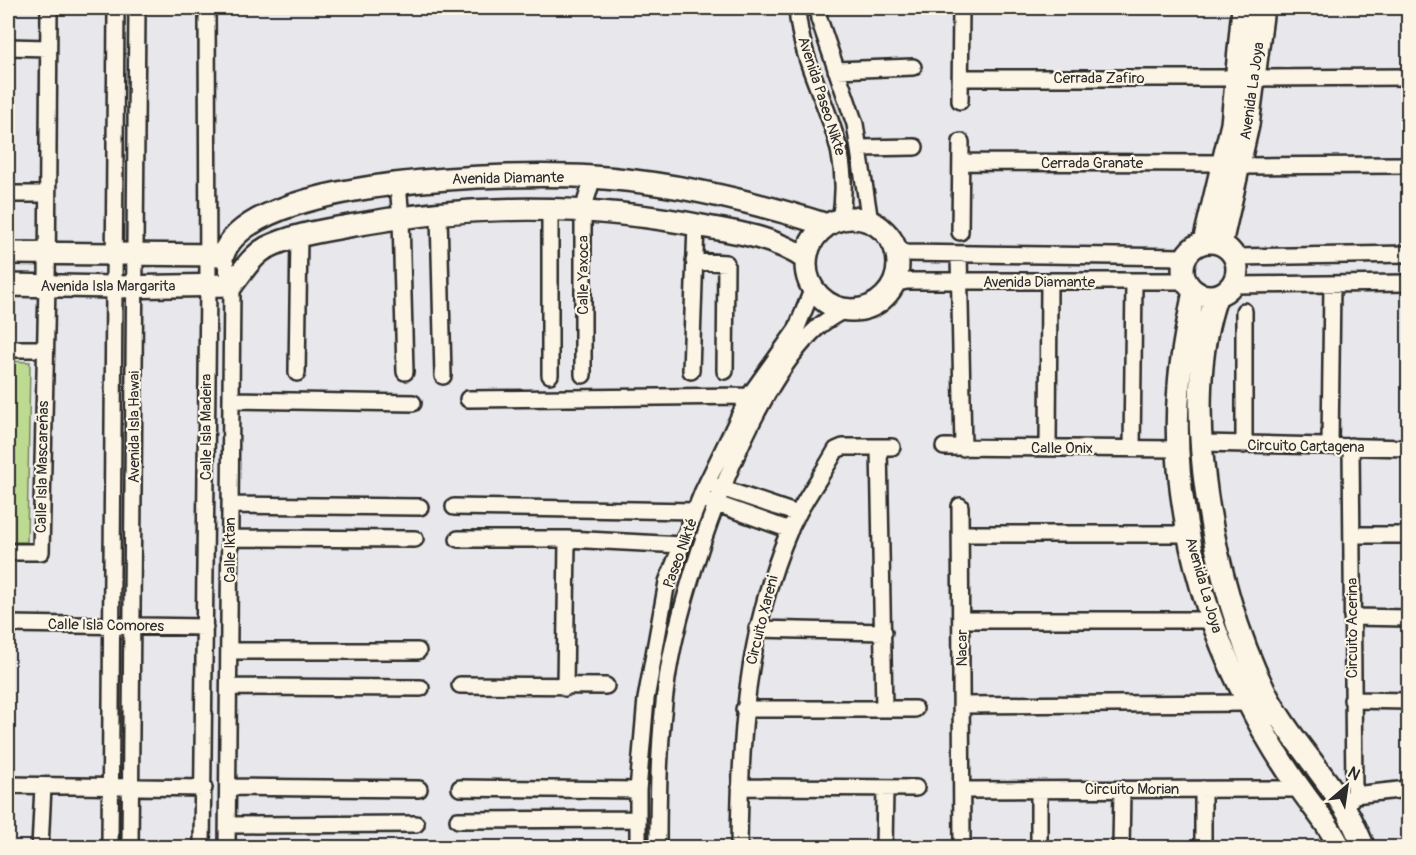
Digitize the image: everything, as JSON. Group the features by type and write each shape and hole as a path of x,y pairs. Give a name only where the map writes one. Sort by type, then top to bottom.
{"street":[{"name":"Calle Isla Mascareñas","path":"8,552 40,552 47,285 49,8"},
{"name":"Avenida Isla Hawai","path":"110,848 116,8"},
{"name":"Avenida Isla Hawai","path":"130,848 137,8"},
{"name":"Calle Isla Madeira","path":"202,848 208,286 214,255 207,8"},
{"name":"Avenida Paseo Nikte","path":"796,8 808,56 834,125 843,163 845,195 834,222"},
{"name":"Avenida Paseo Nikte","path":"818,8 819,20 855,124 870,222"},
{"path":"960,101 961,8"},
{"name":"Avenida La Joya","path":"1243,8 1246,78"},
{"name":"Avenida La Joya","path":"1220,248 1232,165 1232,124 1263,8"},
{"path":"8,47 48,48"},
{"path":"836,70 913,68"},
{"name":"Cerrada Zafiro","path":"961,78 1408,77"},
{"path":"960,142 960,232"},
{"path":"859,148 915,147"},
{"name":"Cerrada Granate","path":"961,162 1408,165"},
{"name":"Avenida Diamante","path":"214,255 255,219 292,204 336,194 398,185 493,176 593,177 711,194 834,222"},
{"name":"Calle Yaxoca","path":"583,375 583,210 593,177"},
{"path":"398,185 405,372"},
{"path":"8,194 47,194"},
{"path":"550,209 550,375"},
{"name":"Avenida Diamante","path":"232,285 248,264 264,249 299,236 401,218 439,214 550,209 583,210 696,224 769,240 793,250 806,259"},
{"path":"439,214 443,376"},
{"path":"855,218 870,222 889,237 895,248 897,272 885,296 860,309 845,309 821,298 813,288 808,275 806,259 817,234 834,222 855,218"},
{"path":"691,371 696,224"},
{"path":"297,373 299,236"},
{"name":"Avenida Diamante","path":"895,248 906,253 1185,257"},
{"path":"1408,254 1220,248 1190,250 1185,257 1182,273 1190,286 1209,297 1225,290 1332,284 1408,283"},
{"path":"1220,248 1237,266 1225,290"},
{"name":"Avenida Isla Margarita","path":"8,254 214,255"},
{"path":"959,254 963,447"},
{"name":"Calle Iktan","path":"214,255 232,285 231,651 227,848"},
{"path":"694,261 726,263 724,371"},
{"name":"Avenida Diamante","path":"893,284 907,281 1134,282 1190,286"},
{"path":"1132,448 1134,282"},
{"path":"1048,448 1049,283"},
{"path":"1329,445 1332,284"},
{"name":"Avenida Isla Margarita","path":"8,285 208,286"},
{"path":"208,286 232,285"},
{"name":"Avenida La Joya","path":"1190,286 1179,387 1180,449 1189,534 1213,621 1248,703 1300,789 1340,848"},
{"name":"Paseo Nikté","path":"638,848 638,790 646,699 667,582 707,483 749,396 796,330 813,288"},
{"name":"Avenida La Joya","path":"1225,290 1203,350 1204,481 1213,532 1235,620 1264,692 1290,730 1349,801 1364,848"},
{"name":"Paseo Nikté","path":"658,848 658,772 668,678 685,601 723,489 759,408 780,373 819,326 845,309"},
{"path":"1244,311 1244,445"},
{"path":"8,349 45,349"},
{"path":"468,399 749,396"},
{"path":"231,400 413,403"},
{"name":"Circuito Cartagena","path":"1203,443 1408,448"},
{"name":"Circuito Acerina","path":"1349,801 1353,535 1351,446"},
{"name":"Circuito Xareni","path":"739,848 744,709 757,629 768,584 798,514 836,450 843,447 885,447 884,709"},
{"name":"Calle Onix","path":"944,447 1180,449"},
{"path":"707,483 798,514"},
{"path":"454,507 718,504 790,530"},
{"path":"230,505 420,507"},
{"name":"Nacar","path":"960,506 962,848"},
{"path":"961,534 1189,534"},
{"path":"1353,535 1408,535"},
{"path":"230,538 415,539"},
{"path":"458,539 567,539 682,545"},
{"path":"566,688 567,539"},
{"path":"1352,617 1408,618"},
{"path":"962,620 1213,621"},
{"name":"Calle Isla Comores","path":"8,624 205,627"},
{"path":"757,629 884,632"},
{"path":"231,651 418,651"},
{"path":"460,685 566,688 606,686"},
{"path":"229,687 421,688"},
{"path":"1352,700 1408,701"},
{"path":"961,705 1248,703"},
{"path":"744,709 915,709"},
{"path":"1269,737 1290,730"},
{"path":"8,785 204,788"},
{"path":"40,848 43,786"},
{"path":"228,787 419,789"},
{"path":"460,788 638,790"},
{"path":"740,788 916,788"},
{"path":"884,848 885,788"},
{"path":"1039,789 1039,848"},
{"path":"1121,848 1122,789"},
{"path":"1203,789 1203,848"},
{"name":"Circuito Morian","path":"963,790 1300,789"},
{"path":"1349,801 1408,789"},
{"path":"458,820 638,819"},
{"path":"228,825 416,824"}],"green space":[{"path":"8,361 30,362 27,542 8,542"}]}
